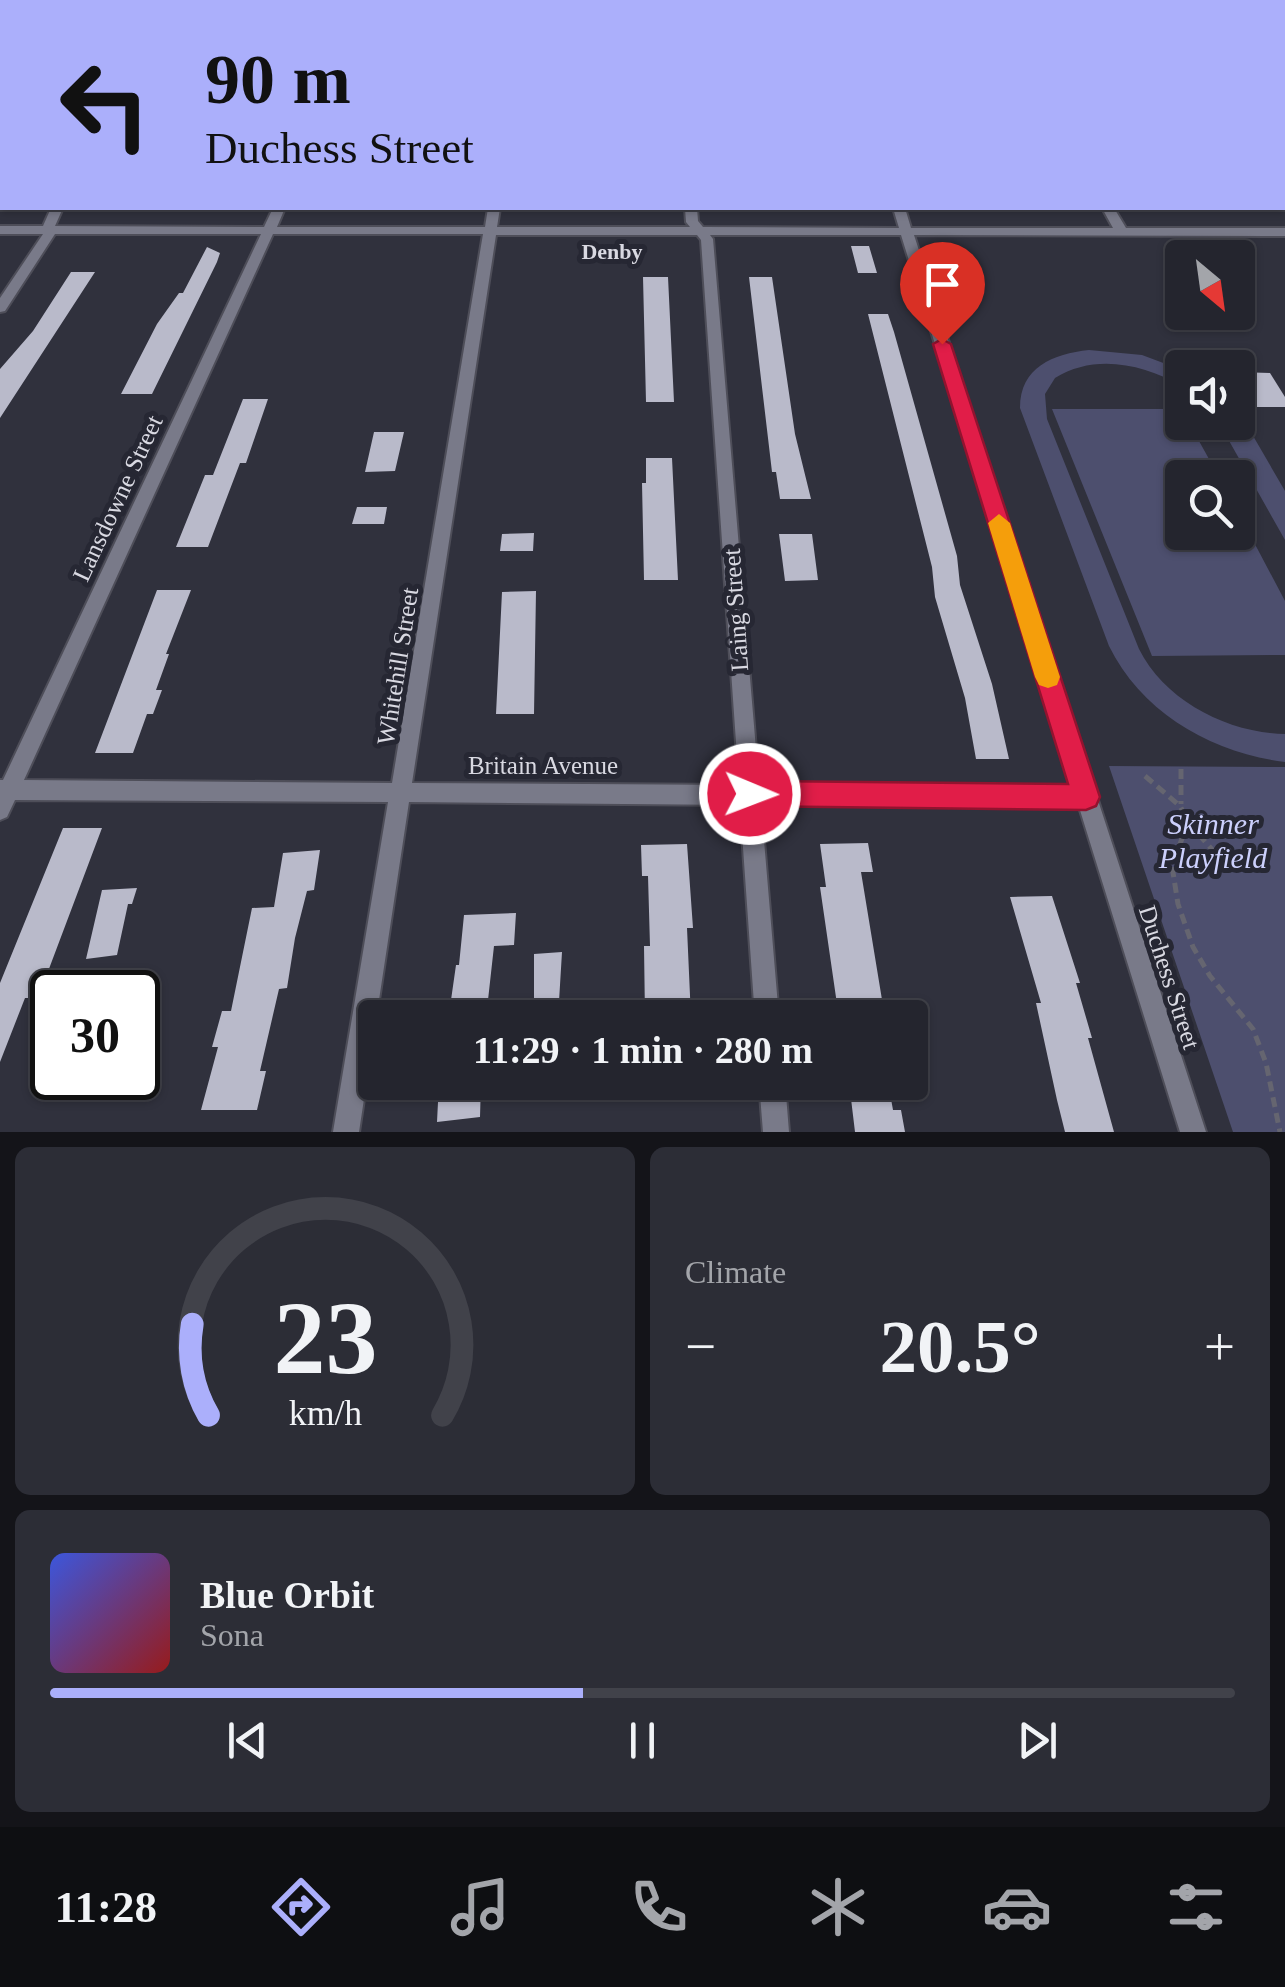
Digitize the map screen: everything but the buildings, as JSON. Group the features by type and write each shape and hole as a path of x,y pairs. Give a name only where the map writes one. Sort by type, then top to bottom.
{"street":[{"path":"0,308 34,260 56,210"},
{"name":"Lansdowne Street","path":"0,810 5,790 278,210"},
{"name":"Whitehill Street","path":"346,1132 494,210"},
{"name":"Laing Street","path":"691,210 692,222 707,239 766,1000"},
{"name":"Duchess Street","path":"899,210 1193,1132"},
{"path":"1109,210 1122,232"},
{"path":"0,230 1285,232"},
{"name":"Britain Avenue","path":"5,790 1086,797"},
{"path":"773,1100 776,1132"}],"path":[{"path":"1180,806 1181,769"},
{"path":"1144,776 1180,806 1188,822 1230,869"},
{"path":"1188,822 1172,866 1178,904 1193,947 1210,976 1253,1029 1266,1063 1280,1132"}],"green space":[{"path":"1089,350 1142,355 1165,364 1165,378 1119,364 1070,370 1055,378 1045,394 1047,419 1150,668 1200,711 1242,728 1285,734 1285,762 1231,750 1182,726 1140,691 1109,646 1020,408 1021,394 1032,373 1063,355"},
{"path":"1052,409 1165,409 1165,440 1198,440 1210,460 1165,460 1165,550 1255,550 1255,544 1285,601 1285,655 1152,656"},
{"path":"1255,439 1285,491 1285,540 1255,487 1255,460 1240,460 1229,440"},
{"name":"Skinner Playfield","path":"1109,766 1285,767 1285,1132 1233,1132"}],"slow traffic":[{"path":"999,523 1048,677"}],"district":[{"name":"Denby","path":"612,251"}],"route":[{"path":"750,794 1086,797 942,344"}]}
